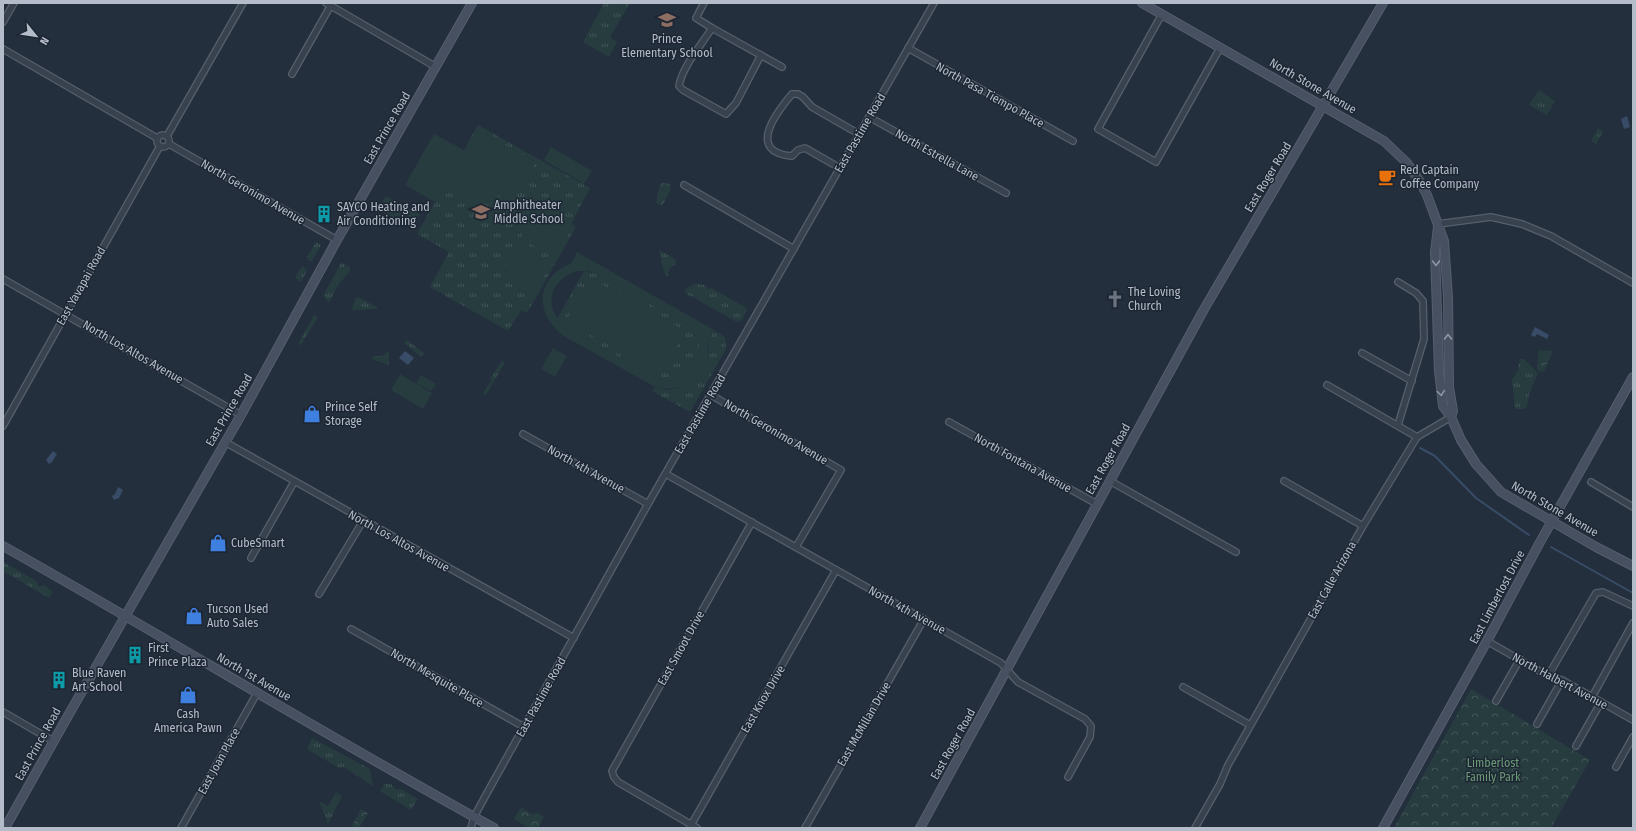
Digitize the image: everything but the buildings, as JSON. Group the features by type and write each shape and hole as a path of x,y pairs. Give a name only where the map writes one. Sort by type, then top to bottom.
{"main road":[{"name":"East Prince Road","path":"5,828 125,615 241,415 337,240 472,3"},
{"name":"North Stone Avenue","path":"1142,3 1384,141 1407,163 1427,195 1444,241 1448,297 1449,387 1453,411 1451,418"},
{"name":"East Roger Road","path":"920,828 1203,311 1383,3"},
{"name":"North Stone Avenue","path":"1438,224 1435,252 1438,372 1443,406 1451,418 1461,440 1476,464 1501,492 1633,566"},
{"name":"East Limberlost Drive","path":"1383,828 1633,377"},
{"name":"North 1st Avenue","path":"3,546 494,828"}],"street":[{"path":"3,22 14,3"},
{"path":"167,136 242,3"},
{"path":"704,3 696,18 782,67"},
{"name":"East Pastime Road","path":"471,828 474,817 648,504 934,3"},
{"path":"292,74 328,4 436,67"},
{"path":"1162,14 1098,129 1156,162 1220,48"},
{"path":"712,28 684,71 679,86 683,90 726,114 736,103 761,56"},
{"name":"North Pasa Tiempo Place","path":"908,48 1073,142"},
{"path":"3,49 157,138"},
{"path":"840,168 806,148 798,150 792,156 784,156 774,150 768,144 766,136 779,110 792,94 798,94 812,107 859,134"},
{"name":"North Estrella Lane","path":"869,117 1006,193"},
{"path":"157,138 160,135 167,136"},
{"path":"157,138 157,143 164,147 169,144 170,140 167,136"},
{"name":"North Geronimo Avenue","path":"169,144 337,240"},
{"name":"East Yavapai Road","path":"3,426 160,146"},
{"path":"684,184 794,249"},
{"path":"1438,224 1491,217 1522,224 1551,236 1633,283"},
{"name":"North Los Altos Avenue","path":"3,279 241,415"},
{"path":"1398,282 1416,293 1423,301 1424,339 1398,425"},
{"path":"1362,353 1412,381"},
{"path":"1327,385 1417,437 1451,418"},
{"name":"North Geronimo Avenue","path":"711,395 841,470 796,547"},
{"path":"3,411 9,415"},
{"name":"North Fontana Avenue","path":"949,422 1097,504"},
{"name":"North 4th Avenue","path":"523,434 648,504"},
{"name":"East Calle Arizona","path":"1195,828 1220,784 1228,765 1250,725 1363,526 1417,437"},
{"name":"North Los Altos Avenue","path":"225,442 363,521 574,638"},
{"name":"North 4th Avenue","path":"666,474 1001,663 1018,682 1085,719 1089,723 1091,729 1090,737 1068,777"},
{"path":"1110,481 1236,552"},
{"path":"251,558 294,482"},
{"path":"1284,482 1363,526"},
{"path":"1590,482 1633,506"},
{"path":"319,594 363,521"},
{"name":"East Smoot Drive","path":"690,826 618,782 611,776 616,763 752,522"},
{"name":"East Knox Drive","path":"690,826 836,570"},
{"path":"1548,676 1596,593 1603,592 1633,606"},
{"name":"East McMillan Drive","path":"805,828 924,619"},
{"path":"1592,697 1633,623"},
{"name":"North Mesquite Place","path":"351,629 524,727"},
{"name":"North Halbert Avenue","path":"1487,641 1548,676 1562,680 1633,720"},
{"path":"1496,701 1520,660"},
{"path":"1537,724 1562,680"},
{"path":"1183,688 1250,725"},
{"name":"East Joan Place","path":"181,828 257,693"},
{"path":"1576,746 1601,702"},
{"path":"3,712 53,741"},
{"path":"1616,768 1633,737"},
{"path":"690,826 697,828"}],"green space":[{"path":"604,3 630,3 610,37 617,42 609,57 583,42"},
{"path":"1539,90 1555,101 1547,115 1529,105"},
{"path":"478,125 590,188 571,224 576,227 527,313 521,310 508,331 430,287 449,252 417,234"},
{"path":"1598,128 1603,131 1596,144 1591,141"},
{"path":"482,132 536,162 529,172 511,190 496,197 473,198 445,184 435,202 405,185 434,134 464,150 462,155 475,133"},
{"path":"551,147 592,171 584,184 544,160"},
{"path":"660,183 671,184 670,191 662,206 656,203"},
{"path":"386,196 420,214 412,228 378,209"},
{"path":"560,210 566,216 572,228 556,256 551,256 524,240 520,231 532,216 541,212"},
{"path":"316,242 321,245 312,261 309,261 307,257"},
{"path":"516,243 550,261 550,266 533,294 520,290 508,282 506,266 510,253"},
{"path":"659,250 675,259 676,264 670,268 667,277 663,267"},
{"path":"577,252 714,330 708,341 706,363 698,377 685,386 678,388 671,389 655,387 562,335 556,329 546,315 543,299 544,291 547,283 553,275 571,263","holes":["577,271 588,271 598,274 689,326 696,336 699,347 699,357 696,366 690,373 681,378 670,380 658,379 566,328 554,312 552,296 555,288 560,281 567,276"]},
{"path":"341,263 350,267 350,271 338,285 329,303 323,296"},
{"path":"301,267 304,267 307,271 301,282 295,278"},
{"path":"584,271 598,274 689,326 696,336 699,347 699,357 696,366 690,373 681,378 670,380 658,379 566,328 557,319"},
{"path":"590,278 685,331 661,374 566,321"},
{"path":"695,284 706,285 707,289 711,288 745,307 747,310 742,320 737,322 686,294 685,289"},
{"path":"358,297 377,307 377,309 352,309 356,298"},
{"path":"314,315 318,317 301,345 298,344"},
{"path":"714,330 725,337 726,349 690,412 652,391 655,387 667,390 679,388 709,352 708,341"},
{"path":"407,340 424,353 421,357 404,343"},
{"path":"553,348 567,356 555,377 541,369"},
{"path":"1539,350 1553,351 1544,371 1540,372 1537,369"},
{"path":"389,351 389,365 372,359 372,357 381,356"},
{"path":"1520,359 1524,359 1538,373 1529,394 1527,407 1524,409 1515,409 1512,380 1518,370"},
{"path":"502,361 505,362 486,395 483,393 492,380 490,378"},
{"path":"400,374 432,393 423,409 391,390"},
{"path":"421,375 436,384 431,391 416,383"},
{"path":"3,562 36,581 39,587 44,585 53,592 49,598 3,571"},
{"name":"Limberlost Family Park","path":"1471,689 1590,760 1551,828 1394,828"},
{"path":"312,738 370,769 373,786 344,767 341,769 307,749"},
{"path":"384,784 391,784 396,789 401,789 418,799 411,810 380,791"},
{"path":"336,792 342,796 328,824 319,801 328,806"},
{"path":"521,807 532,814 537,813 544,817 538,828 529,828 514,819"},
{"path":"361,809 368,813 359,828 352,826"}],"water":[{"path":"1627,116 1630,127 1624,129 1621,119"},
{"path":"1535,327 1549,335 1547,339 1537,334 1535,337 1531,335"},
{"path":"405,351 414,358 408,365 399,358"},
{"path":"53,451 57,454 49,464 46,460"},
{"path":"118,487 123,490 119,498 114,500 112,496 115,494"}],"waterway":[{"path":"1420,448 1435,456 1476,498 1529,535"},
{"path":"1551,547 1633,593"}],"place":[{"name":"Prince Elementary School","path":"667,20"},
{"name":"Red Captain Coffee Company","path":"1387,177"},
{"name":"Amphitheater Middle School","path":"481,212"},
{"name":"SAYCO Heating and Air Conditioning","path":"324,214"},
{"name":"The Loving Church","path":"1115,299"},
{"name":"Prince Self Storage","path":"312,414"},
{"name":"CubeSmart","path":"218,543"},
{"name":"Tucson Used Auto Sales","path":"194,616"},
{"name":"First Prince Plaza","path":"135,655"},
{"name":"Blue Raven Art School","path":"59,680"},
{"name":"Cash America Pawn","path":"188,695"}]}
